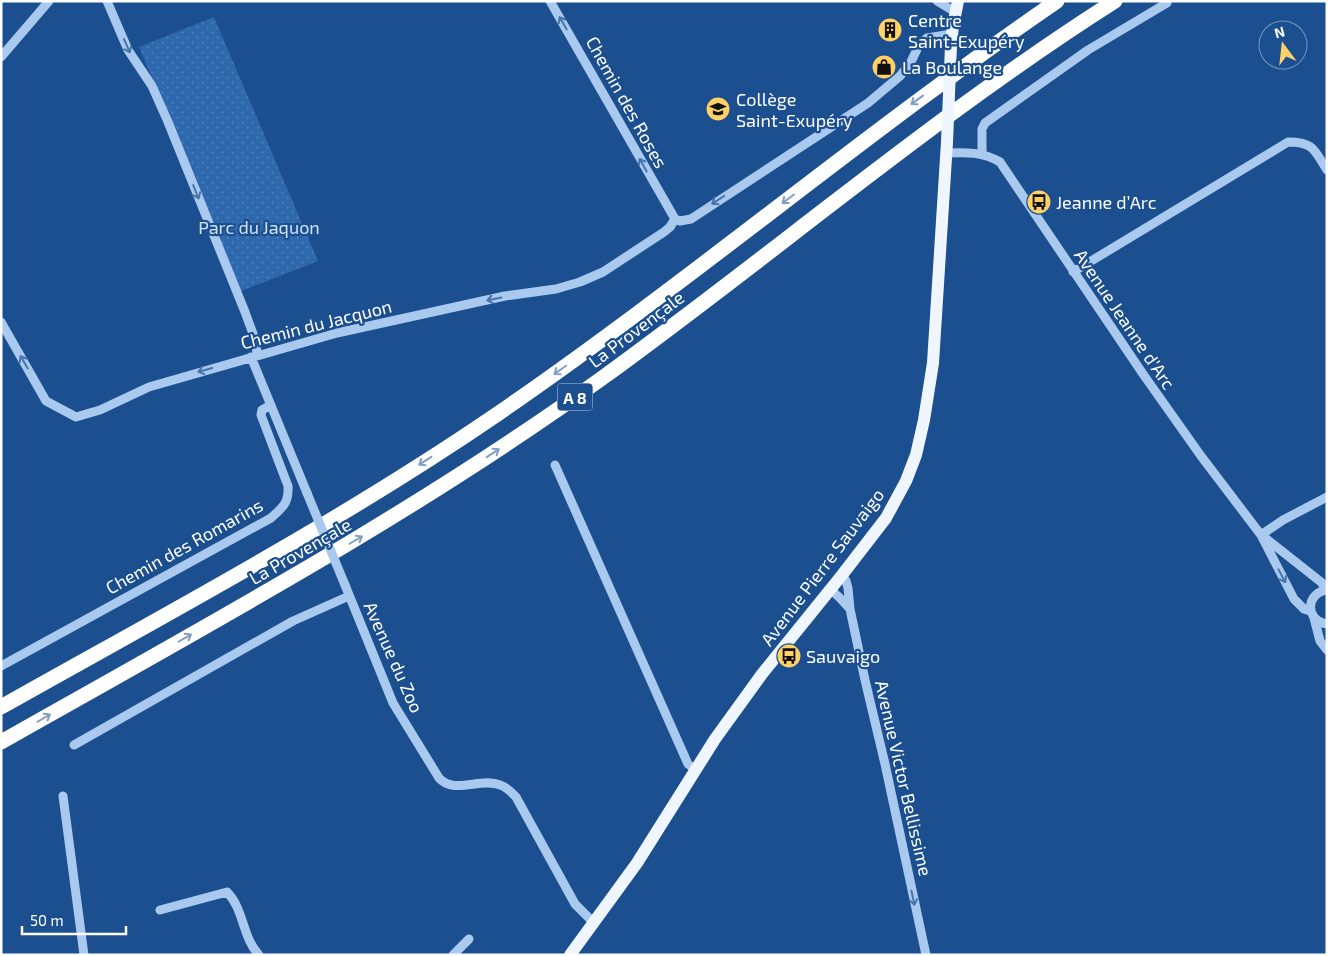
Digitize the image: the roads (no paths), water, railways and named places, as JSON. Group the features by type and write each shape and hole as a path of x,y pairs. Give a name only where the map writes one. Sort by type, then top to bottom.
{"highway":[{"name":"La Provençale","path":"1,707 335,517 495,416 587,350 902,112 1057,1"},
{"name":"La Provençale","path":"1,742 363,536 515,439 605,376 1010,71 1115,1"}],"main road":[{"name":"Avenue Pierre Sauvaigo","path":"570,955 637,863 696,770 762,674 842,576 886,518 898,499 916,455 924,420 933,363 951,40 957,6"}],"street":[{"path":"1,57 49,1"},
{"name":"Avenue du Zoo","path":"107,1 128,50 152,86 168,122 256,342 254,356 271,405 393,703 439,778 444,783 452,786 488,782 499,784 516,796 575,904 593,922"},
{"name":"Chemin des Roses","path":"550,1 675,220"},
{"path":"937,1 957,6"},
{"path":"982,154 982,129 985,123 1088,50 1168,3"},
{"path":"675,220 691,219 868,103 900,76 910,64 919,45 927,38 951,40"},
{"path":"1073,272 1288,142 1302,142 1312,147 1327,170"},
{"name":"Avenue Jeanne d'Arc","path":"946,147 992,157 1003,167 1187,437 1261,535 1294,599 1322,623 1327,624"},
{"name":"Chemin du Jacquon","path":"1,322 46,401 76,417 100,410 149,387 254,356 355,329 504,296 542,292 580,282 603,272 664,232 675,220"},
{"name":"Chemin des Romarins","path":"1,666 271,518 283,507 288,498 288,486 261,416 262,410 271,405"},
{"path":"555,465 688,764 696,770"},
{"path":"1261,535 1283,520 1327,497"},
{"name":"Avenue Jeanne d'Arc","path":"1261,535 1321,582 1327,590"},
{"name":"Avenue Victor Bellissime","path":"842,576 848,588 850,609 926,955"},
{"path":"830,590 850,609"},
{"path":"1327,590 1313,596 1310,606 1320,641 1327,650"},
{"path":"74,745 293,621 349,596"},
{"path":"62,796 84,955"},
{"path":"160,910 227,892 236,905 248,938 259,955"},
{"path":"453,955 468,939"}],"place":[{"name":"Centre Saint-Exupéry","path":"890,30"},
{"name":"La Boulange","path":"884,67"},
{"name":"Collège Saint-Exupéry","path":"718,109"},
{"name":"Jeanne d’Arc","path":"1039,202"},
{"name":"Sauvaigo","path":"789,656"}],"park label":[{"name":"Parc du Jaquon","path":"259,227"}]}
